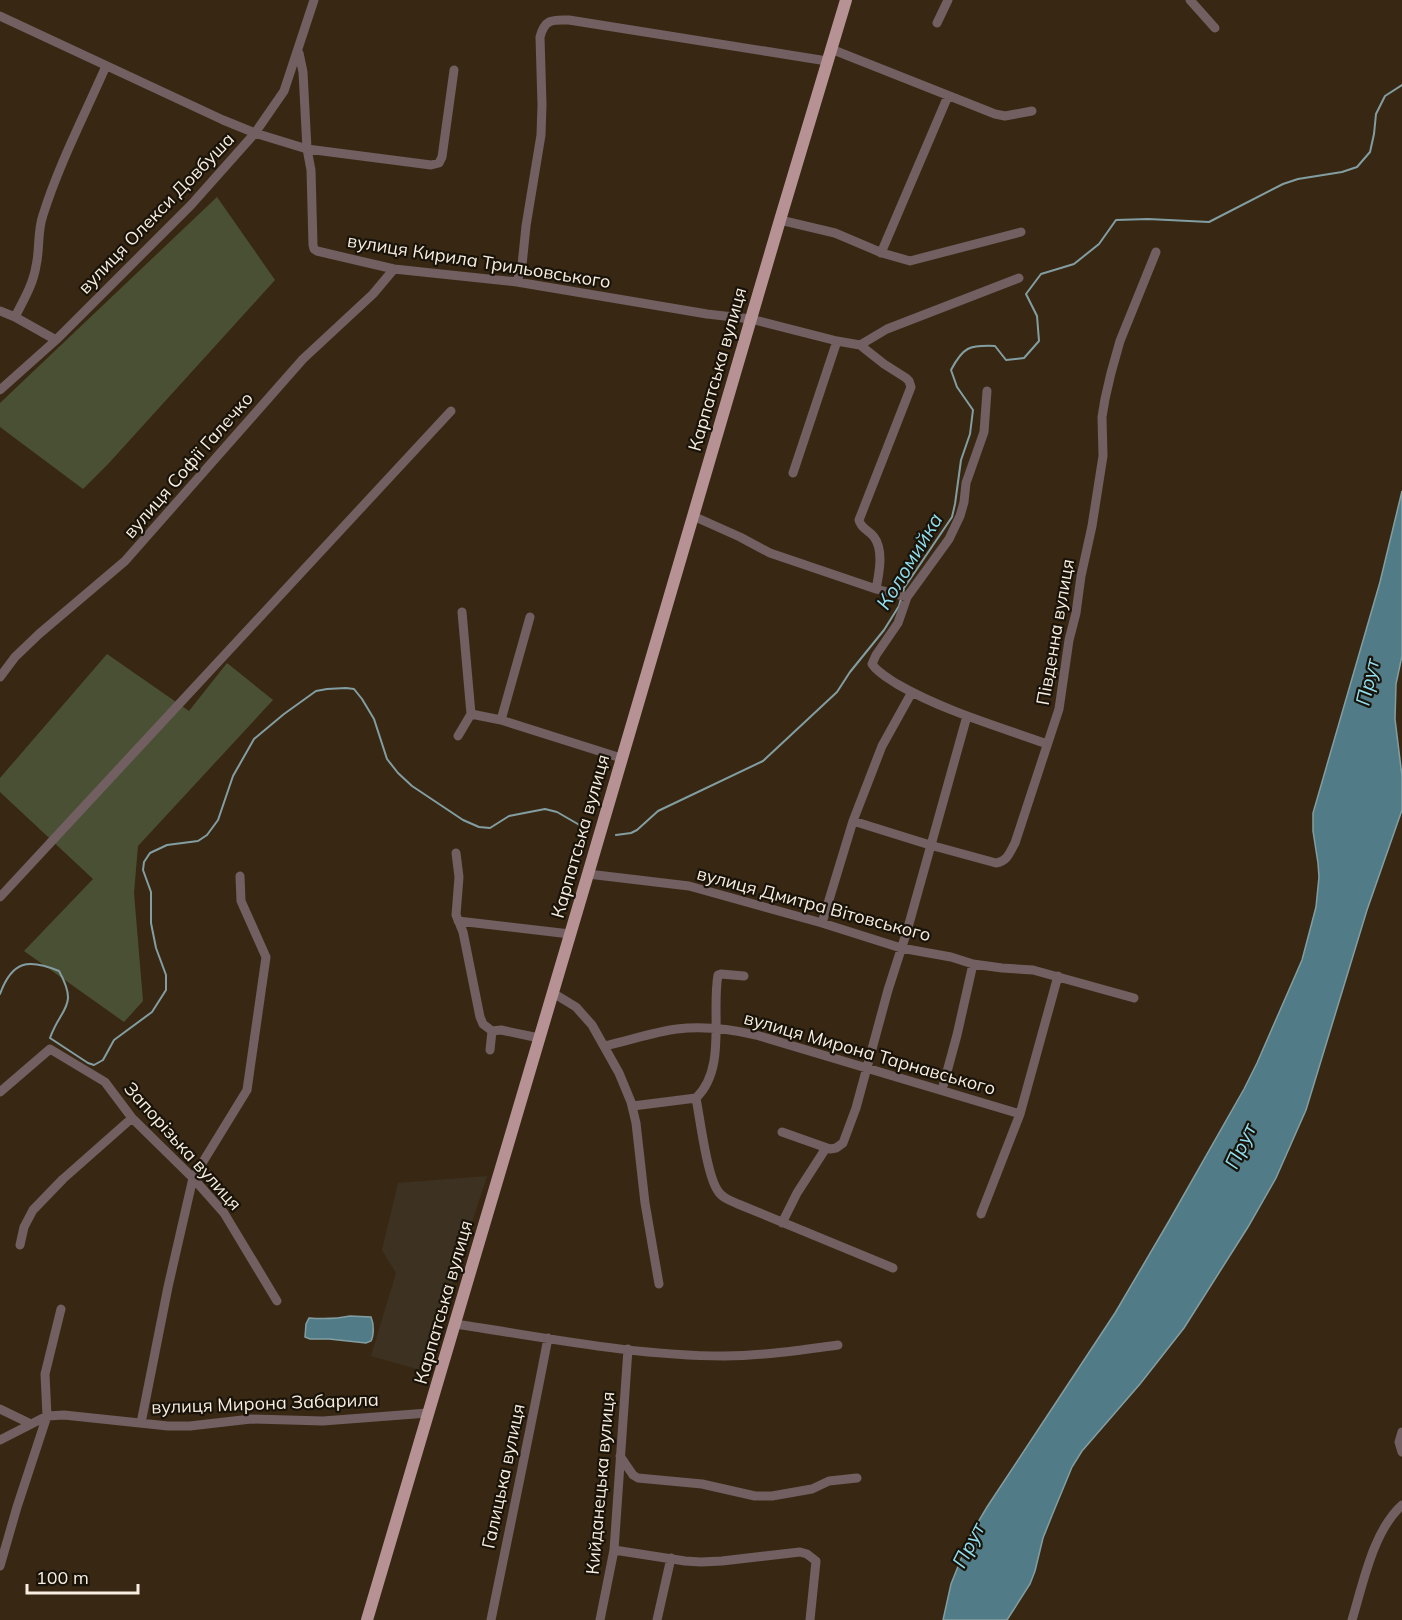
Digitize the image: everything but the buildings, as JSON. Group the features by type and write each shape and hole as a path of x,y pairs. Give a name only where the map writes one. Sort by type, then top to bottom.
{"main road":[{"name":"Карпатська вулиця","path":"367,1620 846,0"}],"street":[{"name":"вулиця Олекси Довбуша","path":"0,390 56,340 191,205 255,133 284,91 314,0"},
{"path":"937,23 948,0"},
{"path":"1190,0 1215,28"},
{"path":"0,16 255,133 307,149 431,165 439,163 442,157 454,70"},
{"path":"517,282 522,265 524,236 541,135 541,33 549,21 569,20 829,55 996,114 1005,116 1032,111"},
{"path":"298,50 303,72 307,149"},
{"path":"15,317 32,283 37,266 41,219 63,159 106,66"},
{"path":"881,253 948,96"},
{"name":"вулиця Кирила Трильовського","path":"307,149 311,170 314,249 321,252 394,269 517,282 695,313 751,319 860,345"},
{"path":"780,220 835,233 881,253 914,261 1021,232"},
{"name":"Південна вулиця","path":"853,821 996,863 1002,862 1007,857 1015,843 1059,709 1069,640 1076,613 1103,456 1102,417 1105,399 1120,341 1156,252"},
{"name":"вулиця Софії Галечко","path":"0,677 15,657 47,627 125,561 303,359 372,294 394,269"},
{"path":"876,589 879,550 874,538 860,525 859,520 911,387 906,378 860,345 887,328 1019,278"},
{"path":"0,311 56,340"},
{"path":"793,473 837,341"},
{"path":"987,391 984,432 966,480 960,516 949,539 903,596 898,623 872,664 879,672 912,692 967,716 1047,744"},
{"path":"0,897 451,411"},
{"path":"693,516 770,553 903,596"},
{"path":"458,736 471,714 462,612"},
{"path":"501,720 530,617"},
{"path":"822,923 853,821 885,740 912,692"},
{"path":"471,714 501,720 621,758"},
{"path":"782,1132 826,1148 836,1148 845,1139 967,716"},
{"path":"456,853 459,877 455,909 463,932 483,1024 492,1031 501,1030 539,1038"},
{"name":"вулиця Дмитра Вітовського","path":"588,874 689,886 822,923 901,948 951,957 973,964 1033,970 1134,998"},
{"path":"141,1423 168,1287 193,1178 247,1090 266,957 241,901 240,876"},
{"path":"458,921 570,934"},
{"path":"942,1090 960,1026 973,964"},
{"path":"633,1106 696,1098 705,1090 711,1072 717,1029 718,975 744,976"},
{"path":"981,1214 1020,1113 1058,976"},
{"path":"553,993 570,1003 592,1025 619,1073 633,1106 645,1203 659,1284"},
{"name":"вулиця Мирона Тарнавського","path":"604,1046 675,1029 717,1029 756,1035 1020,1113"},
{"path":"490,1050 492,1031"},
{"name":"Запорізька вулиця","path":"0,1092 50,1049 105,1082 132,1118 193,1178 224,1213 277,1301"},
{"path":"696,1098 712,1177 718,1192 729,1200 893,1268"},
{"path":"20,1245 24,1227 33,1210 63,1179 132,1118"},
{"path":"782,1223 797,1193 826,1148"},
{"path":"0,1566 47,1416 45,1374 61,1310"},
{"path":"455,1324 666,1353 732,1356 838,1345"},
{"name":"Галицька вулиця","path":"490,1620 548,1338"},
{"name":"Кийданецька вулиця","path":"600,1620 614,1550 628,1349"},
{"path":"0,1409 31,1424"},
{"name":"вулиця Мирона Забарила","path":"0,1440 47,1416 75,1416 168,1426 190,1426 251,1419 323,1421 428,1413"},
{"path":"1402,1432 1399,1442 1402,1452"},
{"path":"620,1456 633,1475 638,1478 702,1484 754,1496 772,1496 812,1489 829,1481 857,1478"},
{"path":"1352,1620 1382,1531 1388,1520 1402,1505"},
{"path":"614,1550 685,1561 722,1561 800,1552 807,1554 816,1561 810,1620"},
{"path":"657,1620 671,1558"}],"shaded area":[{"path":"487,1176 424,1371 371,1356 396,1273 382,1250 398,1183"}],"green space":[{"path":"217,197 275,280 83,489 0,427 0,403"},
{"path":"107,654 189,711 227,663 273,700 138,846 134,893 143,1001 124,1022 24,951 93,879 0,792 0,778"}],"water":[{"name":"Прут","path":"1402,491 1402,656 1396,684 1395,719 1402,776 1402,810 1367,910 1306,1110 1276,1178 1184,1328 1140,1384 1082,1451 1072,1467 1043,1538 1030,1584 1007,1620 943,1620 951,1584 971,1534 1115,1313 1169,1221 1244,1089 1302,960 1316,907 1319,877 1313,813 1380,582"},
{"path":"371,1317 373,1336 371,1341 366,1343 305,1337 309,1318"}],"waterway":[{"name":"Коломийка","path":"903,594 904,588 952,517 961,460 970,434 973,410 957,387 951,370 959,356 973,347 995,346 1006,360 1024,358 1039,341 1037,316 1026,294 1041,274 1074,264 1099,244 1116,220 1209,222 1283,184 1357,167 1370,152 1376,114 1385,96 1402,85"},
{"name":"Коломийка","path":"616,835 637,830 658,811 763,761 837,692 884,630 901,599"},
{"name":"Коломийка","path":"0,994 10,975 22,965 38,964 59,971 68,992 68,1000 50,1038 88,1063 94,1065 103,1060 114,1040 152,1012 166,990 166,975 156,948 151,923 151,892 143,870 144,862 150,853 167,845 198,841 207,835 218,820 233,776 254,739 316,691 354,689 374,719 387,759 398,773 412,786 463,820 479,827 490,828 509,816 545,809 557,812 583,827"}]}
